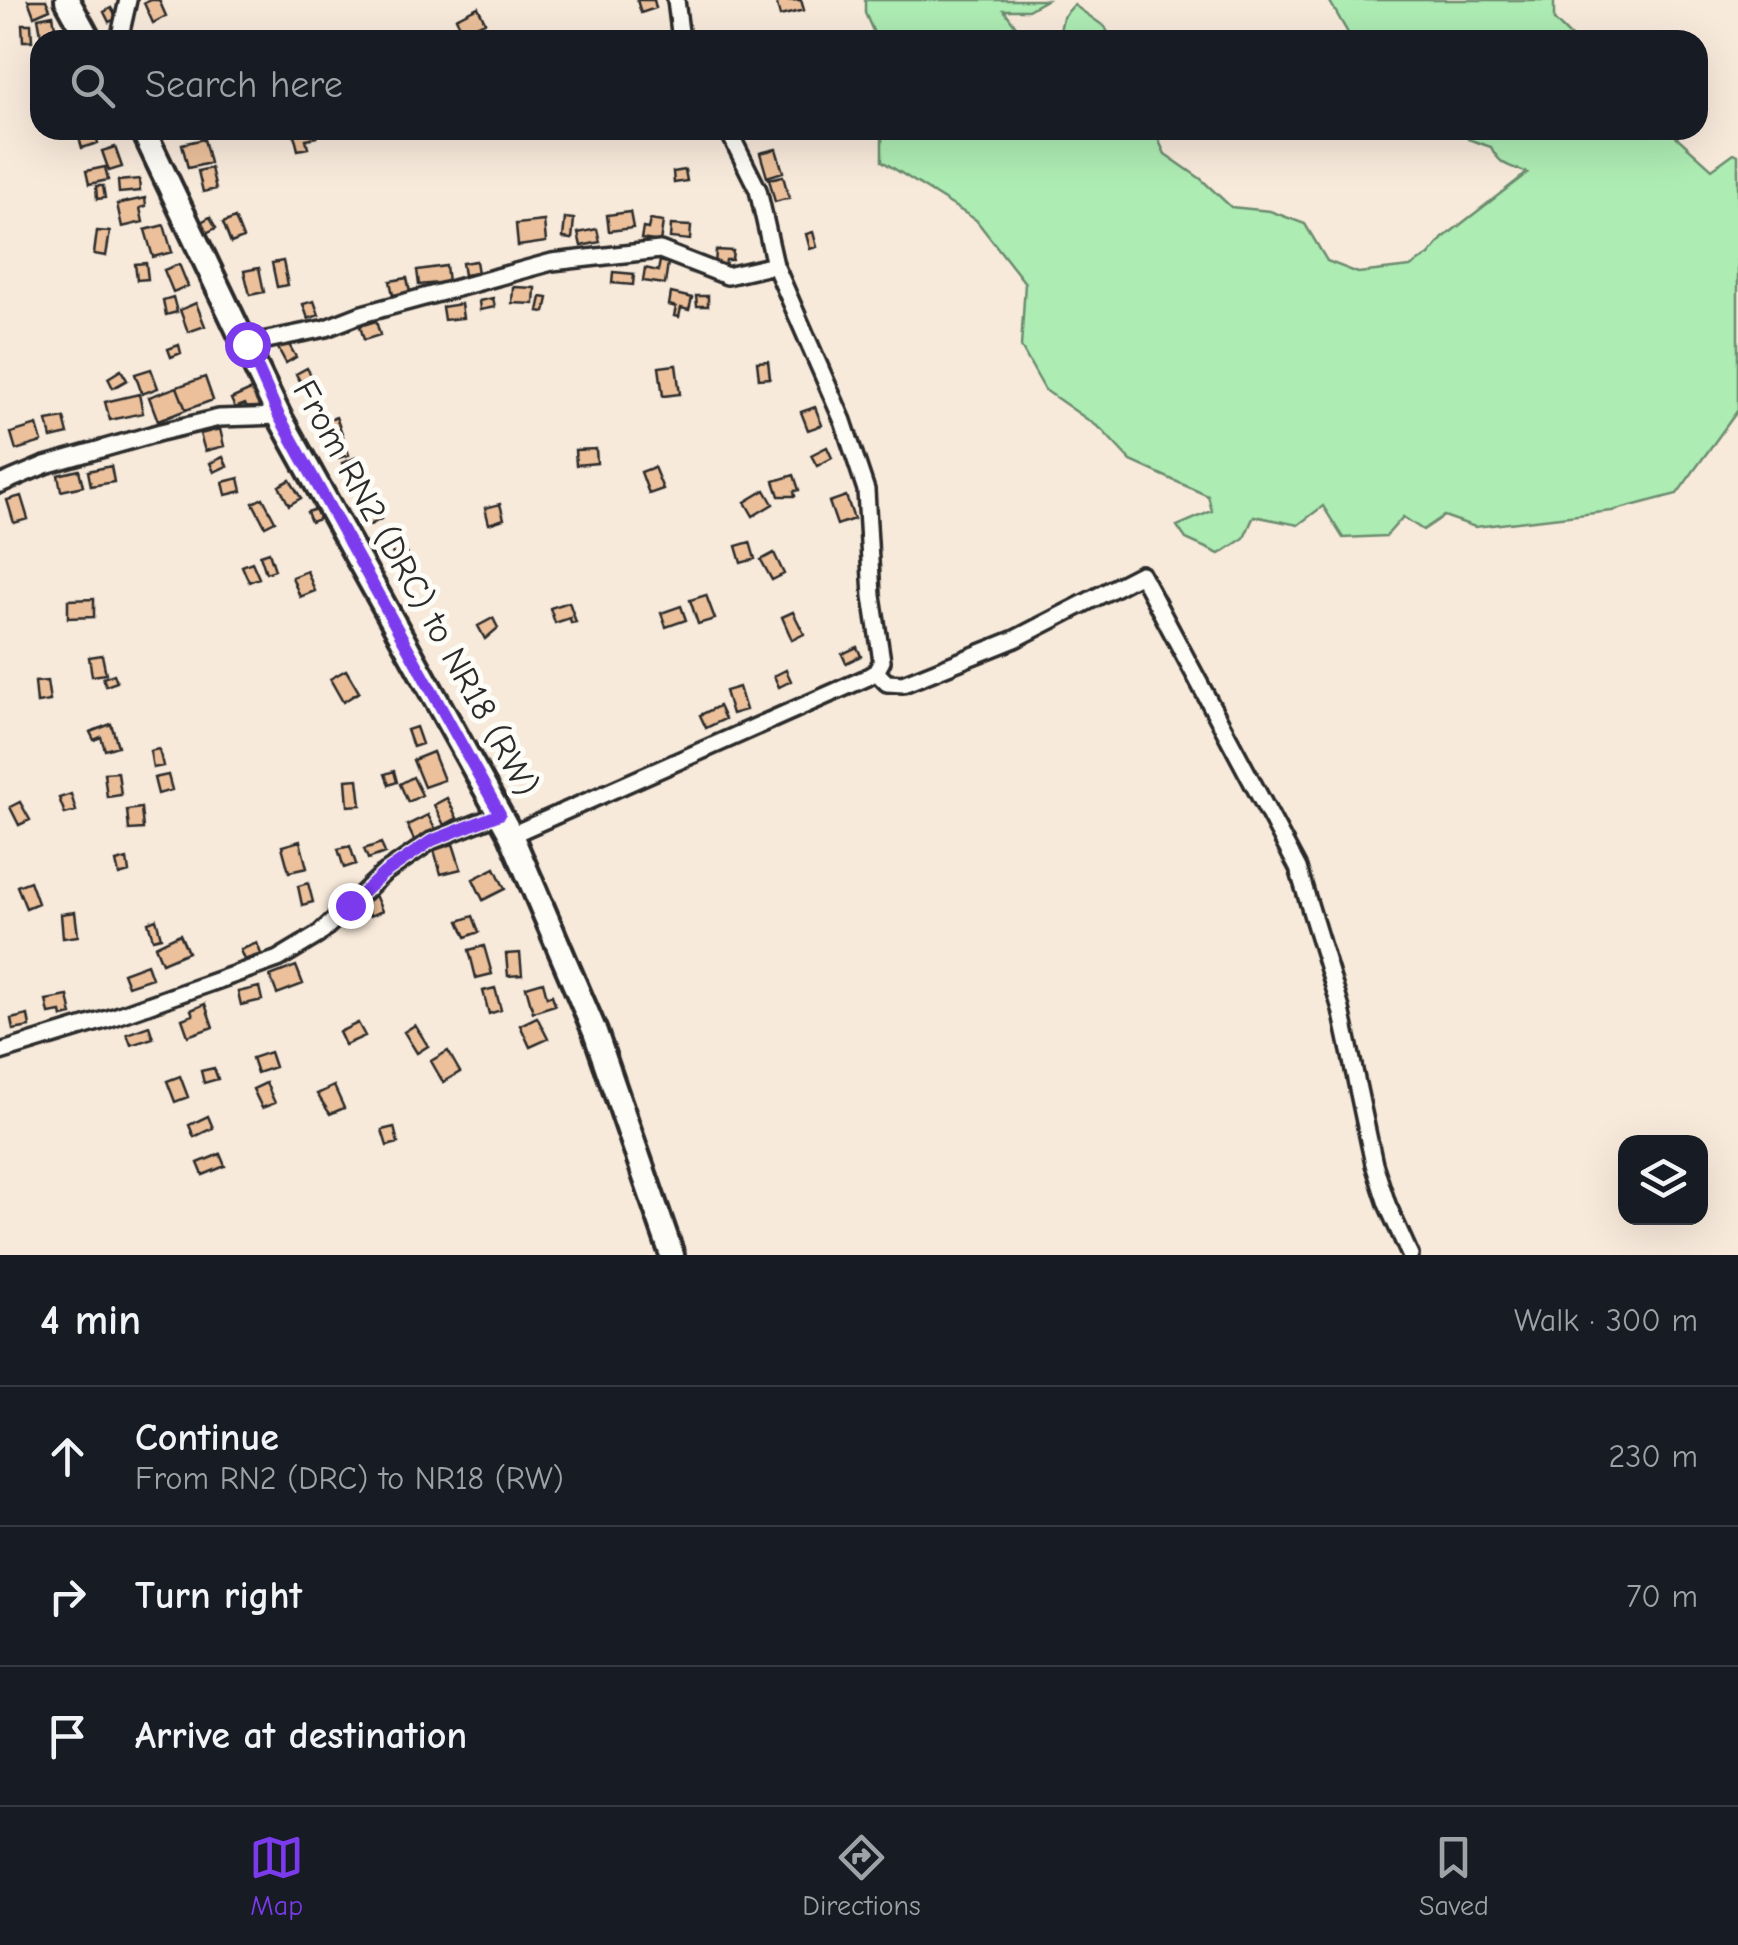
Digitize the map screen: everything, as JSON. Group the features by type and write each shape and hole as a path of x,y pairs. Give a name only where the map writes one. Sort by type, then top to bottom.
{"main road":[{"path":"67,0 84,30"},
{"name":"From RN2 (DRC) to NR18 (RW)","path":"148,140 279,416 506,825 596,1032 672,1255"}],"street":[{"path":"121,30 128,0"},
{"path":"676,0 680,30"},
{"path":"0,1052 108,1020 278,959 318,935 383,874 431,841 506,825 876,672 882,661 872,596 866,490 843,422 775,266 758,190 733,140"},
{"path":"247,344 326,328 362,314 552,262 660,250 727,276 775,266"},
{"path":"0,484 46,465 218,418 279,416"},
{"path":"876,672 887,683 903,684 1015,640 1142,574 1298,868 1341,1008 1374,1164 1410,1255"}],"green space":[{"path":"865,0 1046,0 1028,10 1004,10 1019,30 873,30 865,13"},
{"path":"1329,0 1554,0 1554,20 1564,30 1346,30"},
{"path":"1074,5 1107,30 1060,30 1063,17"},
{"path":"882,140 1159,140 1165,154 1201,179 1231,207 1270,211 1305,224 1327,261 1358,273 1410,267 1527,173 1502,162 1491,147 1471,140 1680,140 1712,169 1734,153 1738,155 1738,410 1677,494 1612,511 1475,527 1444,516 1423,530 1403,517 1386,536 1343,538 1323,506 1298,525 1254,516 1244,538 1219,554 1186,539 1177,526 1212,511 1208,496 1131,461 1101,429 1045,390 1021,347 1025,283 976,220 882,161"}],"building":[{"path":"28,0 46,0 50,9 34,16"},
{"path":"159,0 166,16 153,23 144,3"},
{"path":"637,0 654,0 656,8 641,13"},
{"path":"801,0 804,10 780,16 776,1"},
{"path":"478,7 485,22 462,30 456,18"},
{"path":"111,8 117,18 109,22 104,12"},
{"path":"53,15 56,30 40,30 38,18"},
{"path":"22,24 31,24 30,41 23,41"},
{"path":"80,140 97,140 98,143 82,148"},
{"path":"204,140 210,163 188,168 182,144"},
{"path":"296,140 306,140 308,148 298,150"},
{"path":"115,147 122,167 109,171 102,151"},
{"path":"776,149 783,172 767,177 760,153"},
{"path":"105,167 108,180 89,184 86,171"},
{"path":"211,168 216,189 203,192 198,171"},
{"path":"685,170 687,181 674,183 673,172"},
{"path":"783,176 789,198 775,202 769,179"},
{"path":"139,179 140,191 119,193 118,181"},
{"path":"96,186 103,186 105,198 97,199"},
{"path":"145,198 146,206 140,208 143,222 122,227 117,204"},
{"path":"630,212 633,228 609,231 607,215"},
{"path":"210,217 216,228 206,233 201,222"},
{"path":"235,218 243,238 231,243 223,223"},
{"path":"565,218 574,219 572,239 563,238"},
{"path":"650,220 663,222 660,242 641,239"},
{"path":"544,221 546,242 518,246 516,224"},
{"path":"164,225 172,252 153,257 145,230"},
{"path":"671,225 691,226 690,240 670,238"},
{"path":"597,229 600,242 581,246 578,233"},
{"path":"97,231 110,232 106,256 94,254"},
{"path":"813,232 817,247 810,249 806,234"},
{"path":"716,250 733,251 732,260 726,260 725,267 715,266"},
{"path":"283,261 288,285 277,287 272,263"},
{"path":"476,261 478,273 464,275 462,263"},
{"path":"660,261 668,263 665,284 643,281 645,268 658,271"},
{"path":"146,263 148,279 137,280 135,264"},
{"path":"179,264 188,286 173,292 164,270"},
{"path":"446,266 448,282 419,285 417,270"},
{"path":"259,268 264,292 250,295 244,271"},
{"path":"613,272 634,274 633,285 612,283"},
{"path":"407,278 410,292 393,295 390,281"},
{"path":"513,287 535,288 534,304 512,303"},
{"path":"671,293 692,298 689,310 681,308 679,317 674,316 676,307 669,305"},
{"path":"696,296 708,296 708,306 697,306"},
{"path":"173,297 177,312 166,315 163,300"},
{"path":"541,297 548,298 545,312 538,311"},
{"path":"493,298 495,307 480,310 479,301"},
{"path":"314,301 319,315 308,319 303,304"},
{"path":"196,303 205,326 188,332 180,310"},
{"path":"461,304 463,318 444,320 442,307"},
{"path":"376,321 380,335 364,340 360,326"},
{"path":"288,343 296,357 286,363 278,348"},
{"path":"179,345 181,353 171,357 168,349"},
{"path":"768,361 770,378 759,379 757,362"},
{"path":"676,365 680,394 663,396 659,367"},
{"path":"307,368 315,382 304,388 296,374"},
{"path":"151,369 158,388 142,394 135,374"},
{"path":"121,370 127,380 113,388 108,378"},
{"path":"205,377 213,400 186,410 177,387"},
{"path":"177,387 186,410 158,421 149,397"},
{"path":"253,389 262,408 249,413 245,404 235,408 231,399"},
{"path":"139,394 143,413 110,420 105,402"},
{"path":"815,407 822,425 808,430 801,412"},
{"path":"336,417 343,436 327,442 320,423"},
{"path":"64,418 68,434 51,438 47,421"},
{"path":"37,425 42,442 16,450 11,433"},
{"path":"220,429 224,446 205,451 200,434"},
{"path":"344,440 349,455 338,458 333,444"},
{"path":"827,447 832,458 817,466 811,455"},
{"path":"596,449 597,463 576,465 575,450"},
{"path":"223,457 227,466 214,472 210,463"},
{"path":"357,457 365,476 350,482 342,463"},
{"path":"111,466 114,482 91,486 88,471"},
{"path":"654,467 663,489 649,494 641,472"},
{"path":"79,470 83,486 61,491 58,475"},
{"path":"794,475 799,490 794,491 795,496 779,496 774,481"},
{"path":"239,478 242,491 226,495 223,482"},
{"path":"290,480 301,498 289,505 279,486"},
{"path":"765,490 773,504 753,516 745,502"},
{"path":"21,496 28,519 14,523 7,500"},
{"path":"846,496 854,519 837,525 829,502"},
{"path":"263,498 275,521 265,526 253,503"},
{"path":"500,504 504,519 489,524 485,508"},
{"path":"316,509 319,519 311,522 307,512"},
{"path":"376,509 381,519 370,525 364,516"},
{"path":"402,540 409,558 397,564 389,545"},
{"path":"750,542 755,559 741,563 736,546"},
{"path":"269,552 275,570 266,573 260,555"},
{"path":"774,553 784,574 772,580 761,560"},
{"path":"252,562 259,578 249,582 242,566"},
{"path":"307,571 315,591 300,597 292,577"},
{"path":"706,595 715,619 698,624 690,600"},
{"path":"94,599 94,617 68,618 68,600"},
{"path":"569,602 576,622 571,623 570,618 555,623 550,608"},
{"path":"681,606 686,620 666,627 661,613"},
{"path":"793,612 804,634 792,640 782,617"},
{"path":"493,618 498,628 485,639 478,626"},
{"path":"857,647 861,656 846,663 842,654"},
{"path":"102,655 106,674 92,676 89,657"},
{"path":"346,670 359,692 343,702 330,679"},
{"path":"786,670 791,681 779,687 774,676"},
{"path":"114,674 117,682 106,686 103,678"},
{"path":"47,681 50,701 37,703 35,682"},
{"path":"739,687 746,710 732,714 725,691"},
{"path":"719,706 725,719 706,728 700,715"},
{"path":"111,724 118,746 105,750 101,737 94,740 90,732"},
{"path":"416,727 422,744 413,747 407,730"},
{"path":"159,749 163,766 153,768 150,751"},
{"path":"433,752 444,780 424,787 413,760"},
{"path":"394,771 397,782 389,785 385,774"},
{"path":"118,772 121,795 107,797 104,773"},
{"path":"168,775 172,790 158,794 154,778"},
{"path":"413,777 422,795 408,802 400,784"},
{"path":"358,779 361,805 348,806 346,780"},
{"path":"71,794 76,811 65,814 59,798"},
{"path":"447,798 457,818 444,825 434,805"},
{"path":"20,802 30,820 19,825 10,807"},
{"path":"141,808 143,829 129,830 127,810"},
{"path":"428,815 435,829 414,840 407,825"},
{"path":"300,841 307,868 289,872 282,846"},
{"path":"381,843 385,853 368,859 364,849"},
{"path":"453,844 461,869 441,874 434,850"},
{"path":"350,846 356,864 344,868 338,849"},
{"path":"127,859 129,872 119,875 116,862"},
{"path":"495,868 505,889 483,900 473,879"},
{"path":"30,881 38,903 26,908 17,886"},
{"path":"308,883 313,902 302,905 298,886"},
{"path":"375,895 382,911 370,916 364,900"},
{"path":"75,912 78,936 63,938 61,914"},
{"path":"473,916 479,932 466,937 459,921"},
{"path":"156,919 161,937 153,939 148,922"},
{"path":"180,934 188,952 162,963 155,946"},
{"path":"257,943 261,954 244,960 240,950"},
{"path":"484,946 492,974 476,978 469,950"},
{"path":"520,953 522,975 508,976 506,954"},
{"path":"147,964 152,978 128,986 123,973"},
{"path":"296,966 303,984 277,994 270,976"},
{"path":"543,982 547,997 552,995 555,1005 533,1012 526,987"},
{"path":"259,987 262,1000 241,1005 238,992"},
{"path":"495,988 501,1010 489,1014 483,991"},
{"path":"68,996 72,1015 49,1014 46,1000"},
{"path":"205,1004 213,1027 188,1036 182,1019"},
{"path":"28,1015 30,1027 13,1030 11,1019"},
{"path":"537,1017 548,1039 530,1047 520,1025"},
{"path":"358,1023 365,1036 345,1045 339,1032"},
{"path":"415,1025 428,1046 417,1053 404,1032"},
{"path":"149,1026 153,1038 131,1045 127,1034"},
{"path":"448,1051 460,1072 443,1082 431,1061"},
{"path":"270,1052 275,1067 257,1073 252,1058"},
{"path":"214,1068 218,1079 204,1083 201,1071"},
{"path":"180,1076 188,1097 175,1102 167,1081"},
{"path":"266,1083 275,1103 262,1108 253,1089"},
{"path":"334,1086 344,1108 330,1114 317,1094"},
{"path":"208,1116 213,1128 194,1137 189,1125"},
{"path":"394,1127 398,1143 387,1146 382,1130"},
{"path":"220,1154 225,1166 203,1175 198,1163"}],"route":[{"path":"247,344 279,416 500,814 431,841 383,874 350,905"}]}
